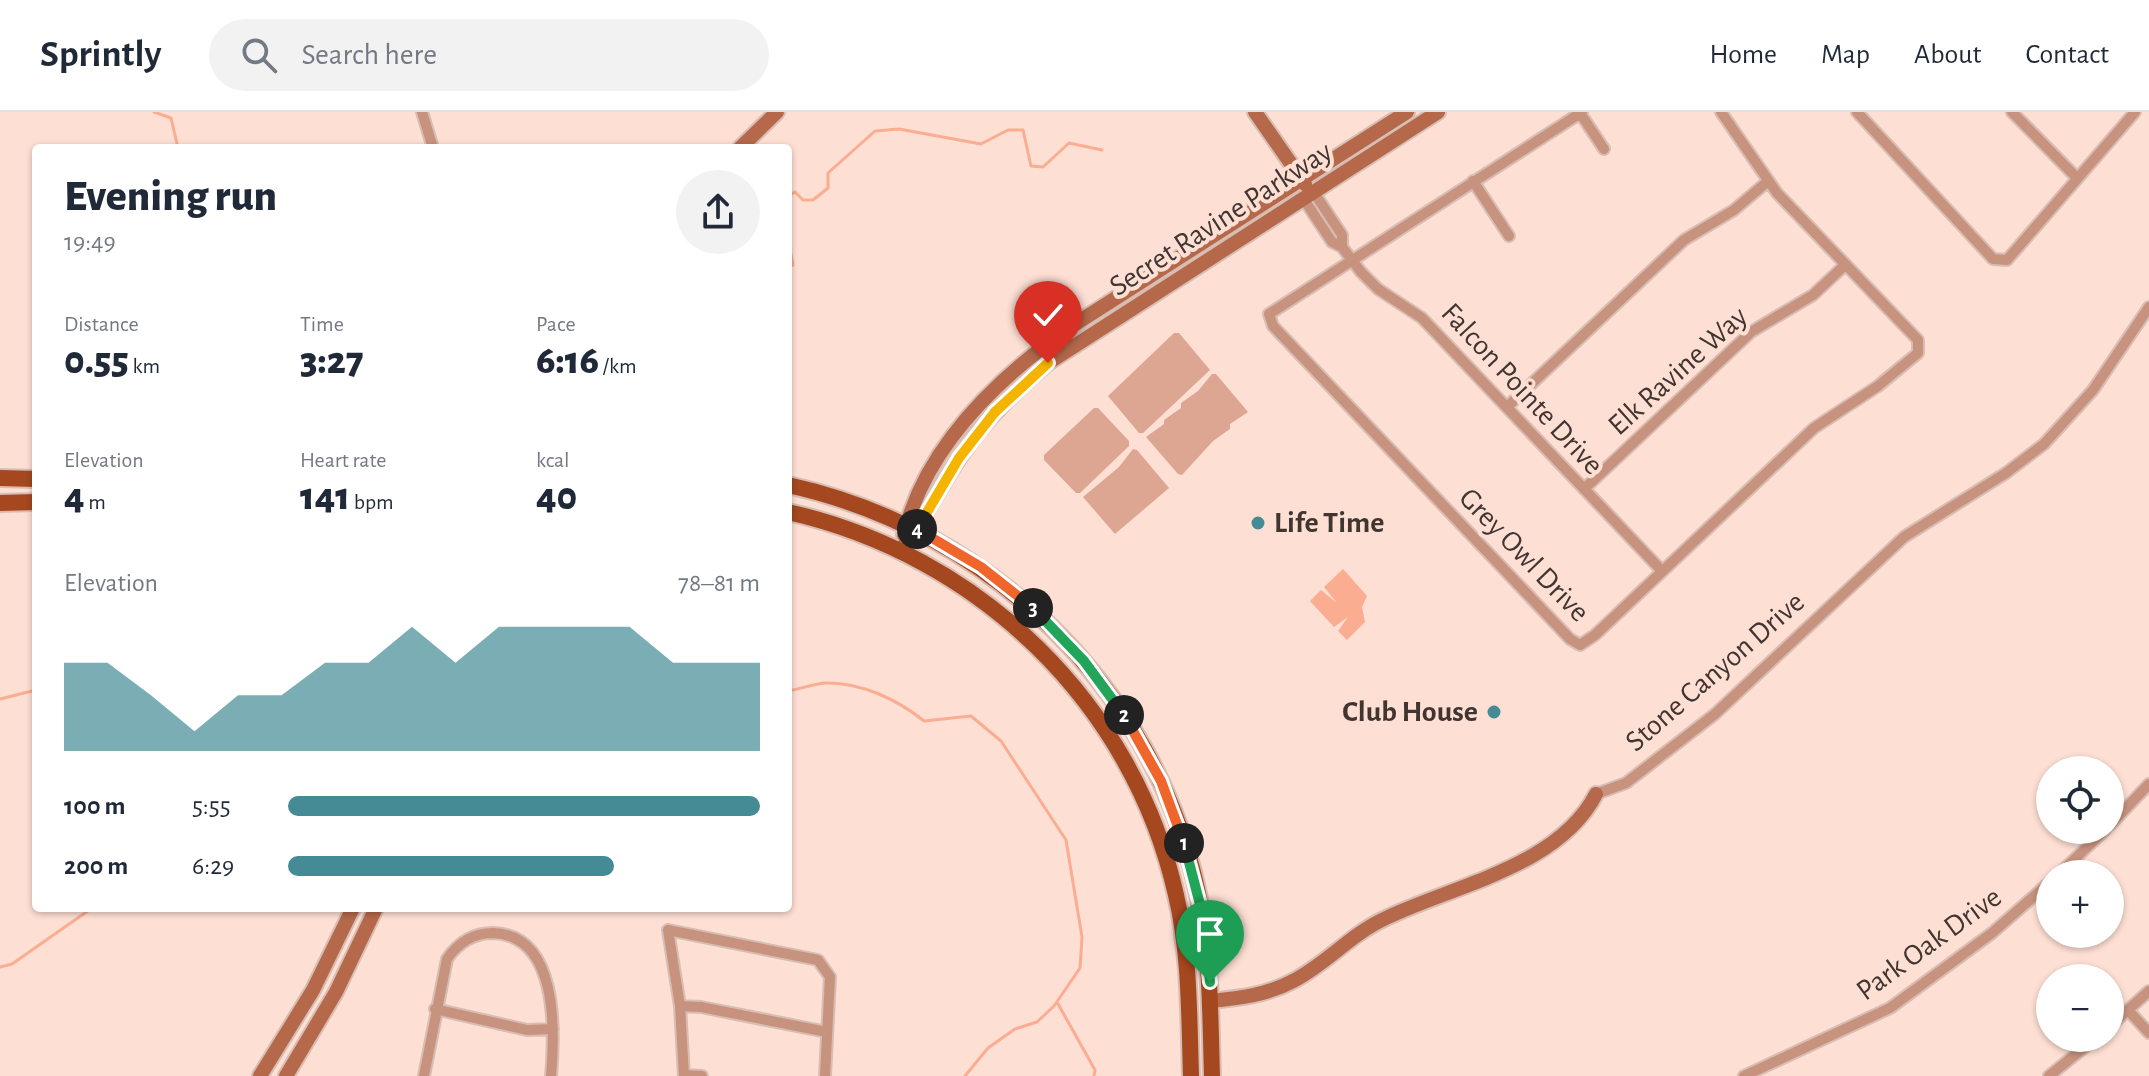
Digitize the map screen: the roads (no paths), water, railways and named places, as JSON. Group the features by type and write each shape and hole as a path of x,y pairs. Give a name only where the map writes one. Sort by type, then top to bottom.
{"main road":[{"path":"744,144 777,112"},
{"path":"1255,112 1308,195"},
{"name":"Secret Ravine Parkway","path":"911,528 911,507 964,423 1023,362 1069,328 1407,112"},
{"name":"Secret Ravine Parkway","path":"900,551 911,528 977,433 1021,386 1082,339 1438,112"},
{"path":"0,478 32,479"},
{"path":"792,486 853,503 911,528 981,567 1031,606 1084,661 1129,722 1161,781 1190,860 1206,942 1212,1076"},
{"path":"0,503 32,502"},
{"path":"792,513 840,526 900,551 948,577 1013,624 1058,666 1094,710 1129,766 1160,839 1177,895 1186,962 1191,1076"},
{"name":"Stone Canyon Drive","path":"1211,1001 1280,988 1373,925 1489,878 1567,829 1585,812 1596,794"},
{"path":"267,1074 351,912"},
{"path":"286,1076 336,992 374,912"},
{"path":"1186,962 1201,994 1211,1001"}],"street":[{"path":"422,112 432,144"},
{"path":"1581,112 1604,149"},
{"name":"Grey Owl Drive","path":"1581,112 1272,309 1269,320 1573,643 1584,644 1814,428 1878,386 1918,353 1918,340 1767,182 1723,115"},
{"path":"1723,115 1737,112"},
{"path":"1857,112 1993,259 2000,262 2007,260 2135,112"},
{"path":"2012,112 2077,178"},
{"path":"1473,181 1509,236"},
{"path":"1507,407 1684,240 1734,210 1767,182"},
{"name":"Falcon Pointe Drive","path":"1308,195 1324,219 1342,235 1342,247 1350,260 1378,289 1422,318 1662,571"},
{"name":"Elk Ravine Way","path":"1584,489 1751,332 1813,295 1845,265"},
{"name":"Stone Canyon Drive","path":"1596,794 1626,783 1715,714 1904,537 2006,473 2044,444 2093,390 2149,307"},
{"path":"2124,810 2149,784"},
{"path":"2074,860 2090,844"},
{"name":"Park Oak Drive","path":"1744,1076 1890,1008 1992,933 2036,894"},
{"path":"702,1076 684,1076 680,1006 667,942 668,930 818,960 830,977 825,1076"},
{"path":"424,1076 447,959 456,946 472,936 514,936 531,948 541,967 553,1029 551,1076"},
{"path":"2124,1014 2149,991"},
{"path":"680,1006 701,1007 827,1032"},
{"path":"435,1009 527,1030 553,1029"},
{"path":"2128,1010 2149,1033"},
{"path":"2049,1076 2079,1052"}],"waterway":[{"path":"154,112 171,118 177,144"},
{"path":"792,194 795,192 803,200 813,200 828,188 828,173 875,131 899,129 981,144 1008,130 1023,130 1031,166 1043,167 1069,143 1102,150"},
{"path":"792,260 792,265"},
{"path":"792,690 839,683 878,694 924,721 971,716 1001,741 1066,840 1082,937 1080,968 1054,1006 1037,1022 1015,1029 988,1048 965,1076"},
{"path":"0,699 32,691"},
{"path":"0,967 12,964 86,912"},
{"path":"1057,1002 1095,1070 1094,1076"}],"place":[{"name":"Life Time","path":"1258,523"},
{"name":"Club House","path":"1494,712"}]}
